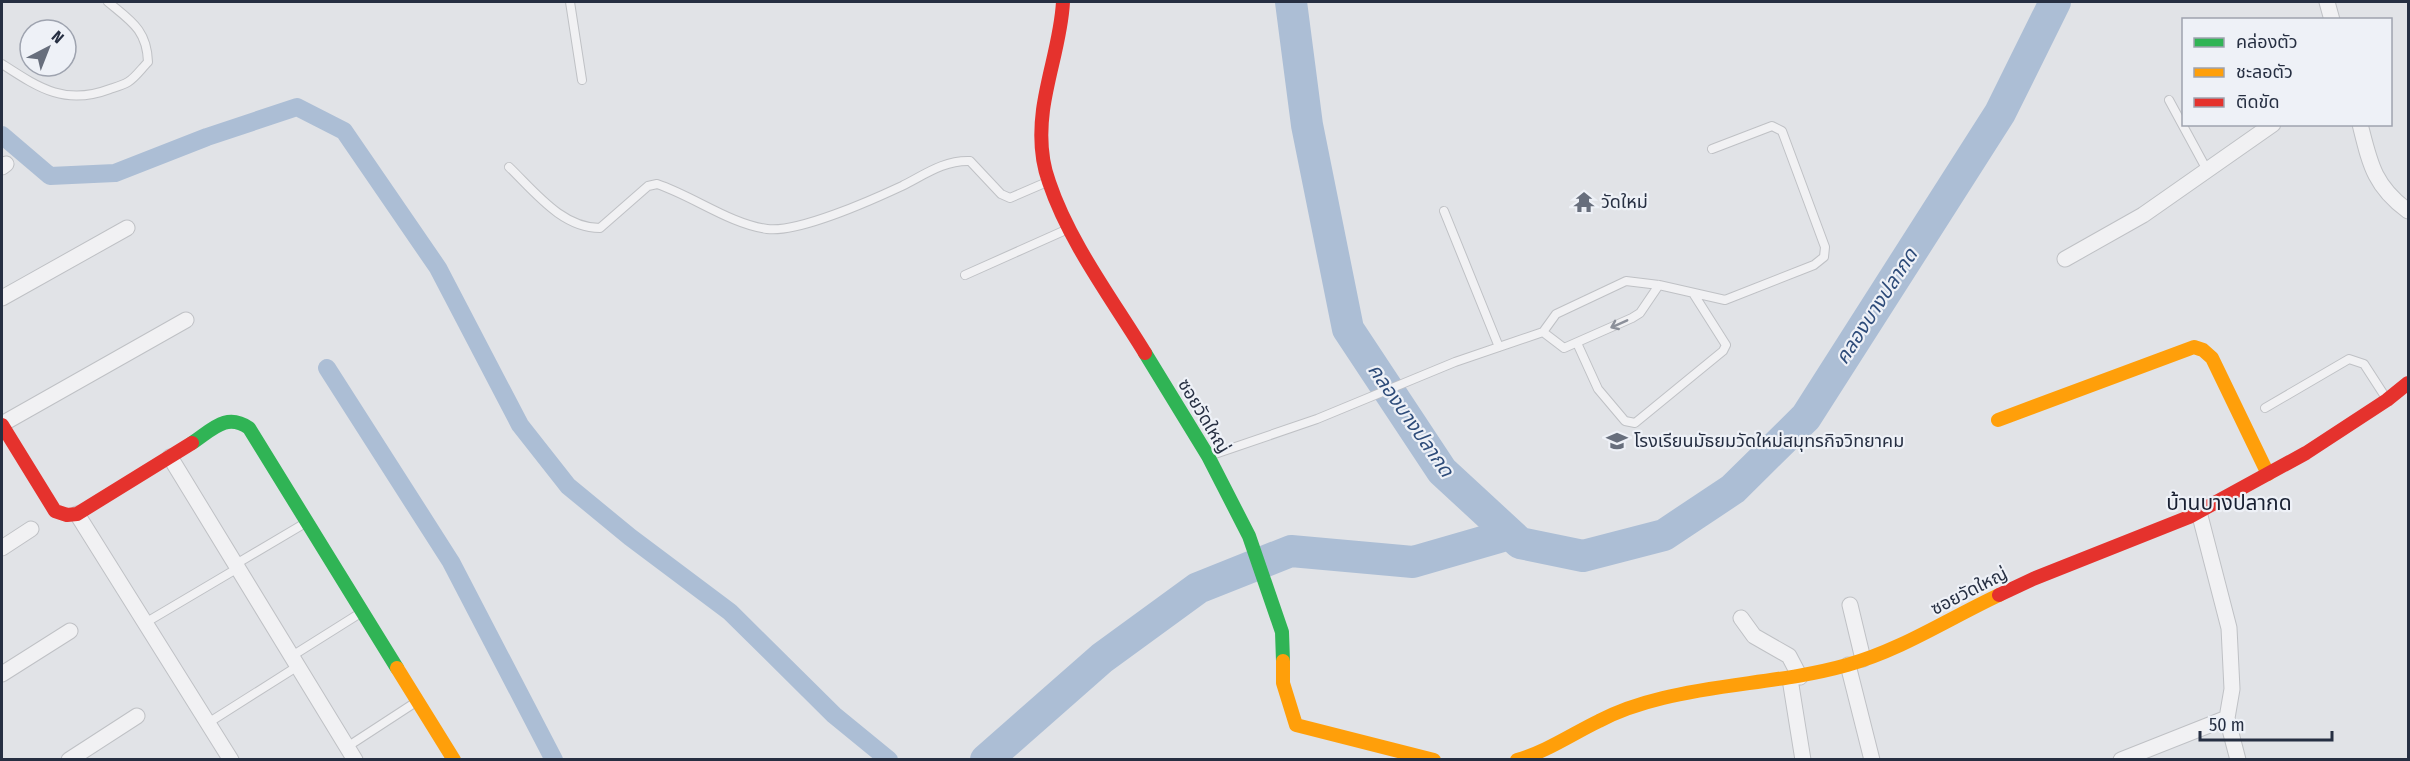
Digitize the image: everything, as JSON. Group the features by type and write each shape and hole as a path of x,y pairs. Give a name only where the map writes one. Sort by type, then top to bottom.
{"street":[{"name":"ซอยวัดใหญ่","path":"1064,2 1062,25 1043,110 1042,149 1048,181 1069,229 1208,456 1249,536 1282,632 1283,683 1296,724 1312,730 1434,759"},
{"path":"2327,2 2331,18"},
{"path":"2065,259 2143,215 2270,126"},
{"path":"2360,126 2371,168 2390,197 2409,211"},
{"path":"2,298 127,228"},
{"path":"186,320 2,425 55,511 67,514 76,514 229,420 239,421 249,428 454,759"},
{"path":"1998,420 2194,346 2212,358 2268,474"},
{"name":"ซอยวัดใหญ่","path":"1517,759 1532,756 1602,719 1663,698 1795,678 1848,665 1908,643 1975,606 2033,579 2199,512 2306,453 2409,383"},
{"path":"170,457 351,753"},
{"path":"2199,512 2229,628 2232,689 2227,718 2238,759"},
{"path":"76,514 231,759"},
{"path":"2,548 31,529"},
{"path":"1850,605 1863,659"},
{"path":"1741,618 1754,636 1789,656 1795,678 1803,759"},
{"path":"2,674 70,630"},
{"path":"1848,665 1872,759"},
{"path":"69,759 137,716"},
{"path":"2122,759 2227,718"}],"lane":[{"path":"2,64 22,77 57,94 78,97 98,94 129,82 148,62 147,44 134,24 108,2"},
{"path":"570,2 582,80"},
{"path":"2169,100 2182,124"},
{"path":"1208,456 1317,419 1455,362 1543,332 1556,314 1626,281 1659,285 1725,300 1814,265 1824,257 1825,247 1782,131 1772,126 1712,149"},
{"path":"2183,126 2207,170"},
{"path":"509,167 564,219 590,228 600,228 648,186 657,184 746,224 776,230 816,221 959,160 970,161 1001,194 1010,198 1048,181"},
{"path":"1444,210 1498,347"},
{"path":"965,275 1069,229"},
{"path":"1543,332 1564,348 1577,343 1640,313 1659,285"},
{"path":"1577,343 1598,389 1625,421 1635,423 1723,351 1726,345 1693,292"},
{"path":"2265,408 2349,359 2364,364 2387,400"},
{"path":"145,623 307,522"},
{"path":"208,723 363,612"},
{"path":"351,753 418,700"}],"waterway":[{"name":"คลองบางปลากด","path":"1291,2 1307,125 1348,329 1442,471 1520,543 1583,556 1664,535 1733,489 1806,417 2000,113 2055,2"},
{"path":"2,135 50,176 115,173 207,137 297,107 344,131 438,268 520,425 568,486 630,537 730,612 834,715 889,760"},
{"path":"327,368 451,562 554,760"},
{"path":"986,760 1102,658 1198,588 1291,551 1413,562 1510,534"}],"traffic: fast":[{"path":"1145,353 1208,456 1249,536 1282,632 1283,661"},
{"path":"192,443 226,422 241,424 249,428 397,668"}],"traffic: slow":[{"path":"1998,420 2194,347 2203,350 2212,358 2268,474"},
{"path":"1517,760 1549,748 1614,714 1647,702 1686,693 1824,671 1867,659 1905,643 1999,595"},
{"path":"1283,661 1283,683 1296,725 1434,760"},
{"path":"397,668 454,760"}],"traffic: jam":[{"path":"1063,2 1060,29 1042,119 1041,137 1046,174 1079,248 1145,353"},
{"path":"1999,595 2033,579 2189,517 2306,453 2387,400 2408,383"},
{"path":"2,425 55,511 67,515 77,514 192,443"}],"place":[{"name":"วัดใหม่","path":"1584,202"},
{"name":"โรงเรียนมัธยมวัดใหม่สมุทรกิจวิทยาคม","path":"1617,441"}],"district":[{"name":"บ้านบางปลากด","path":"2229,503"}]}
